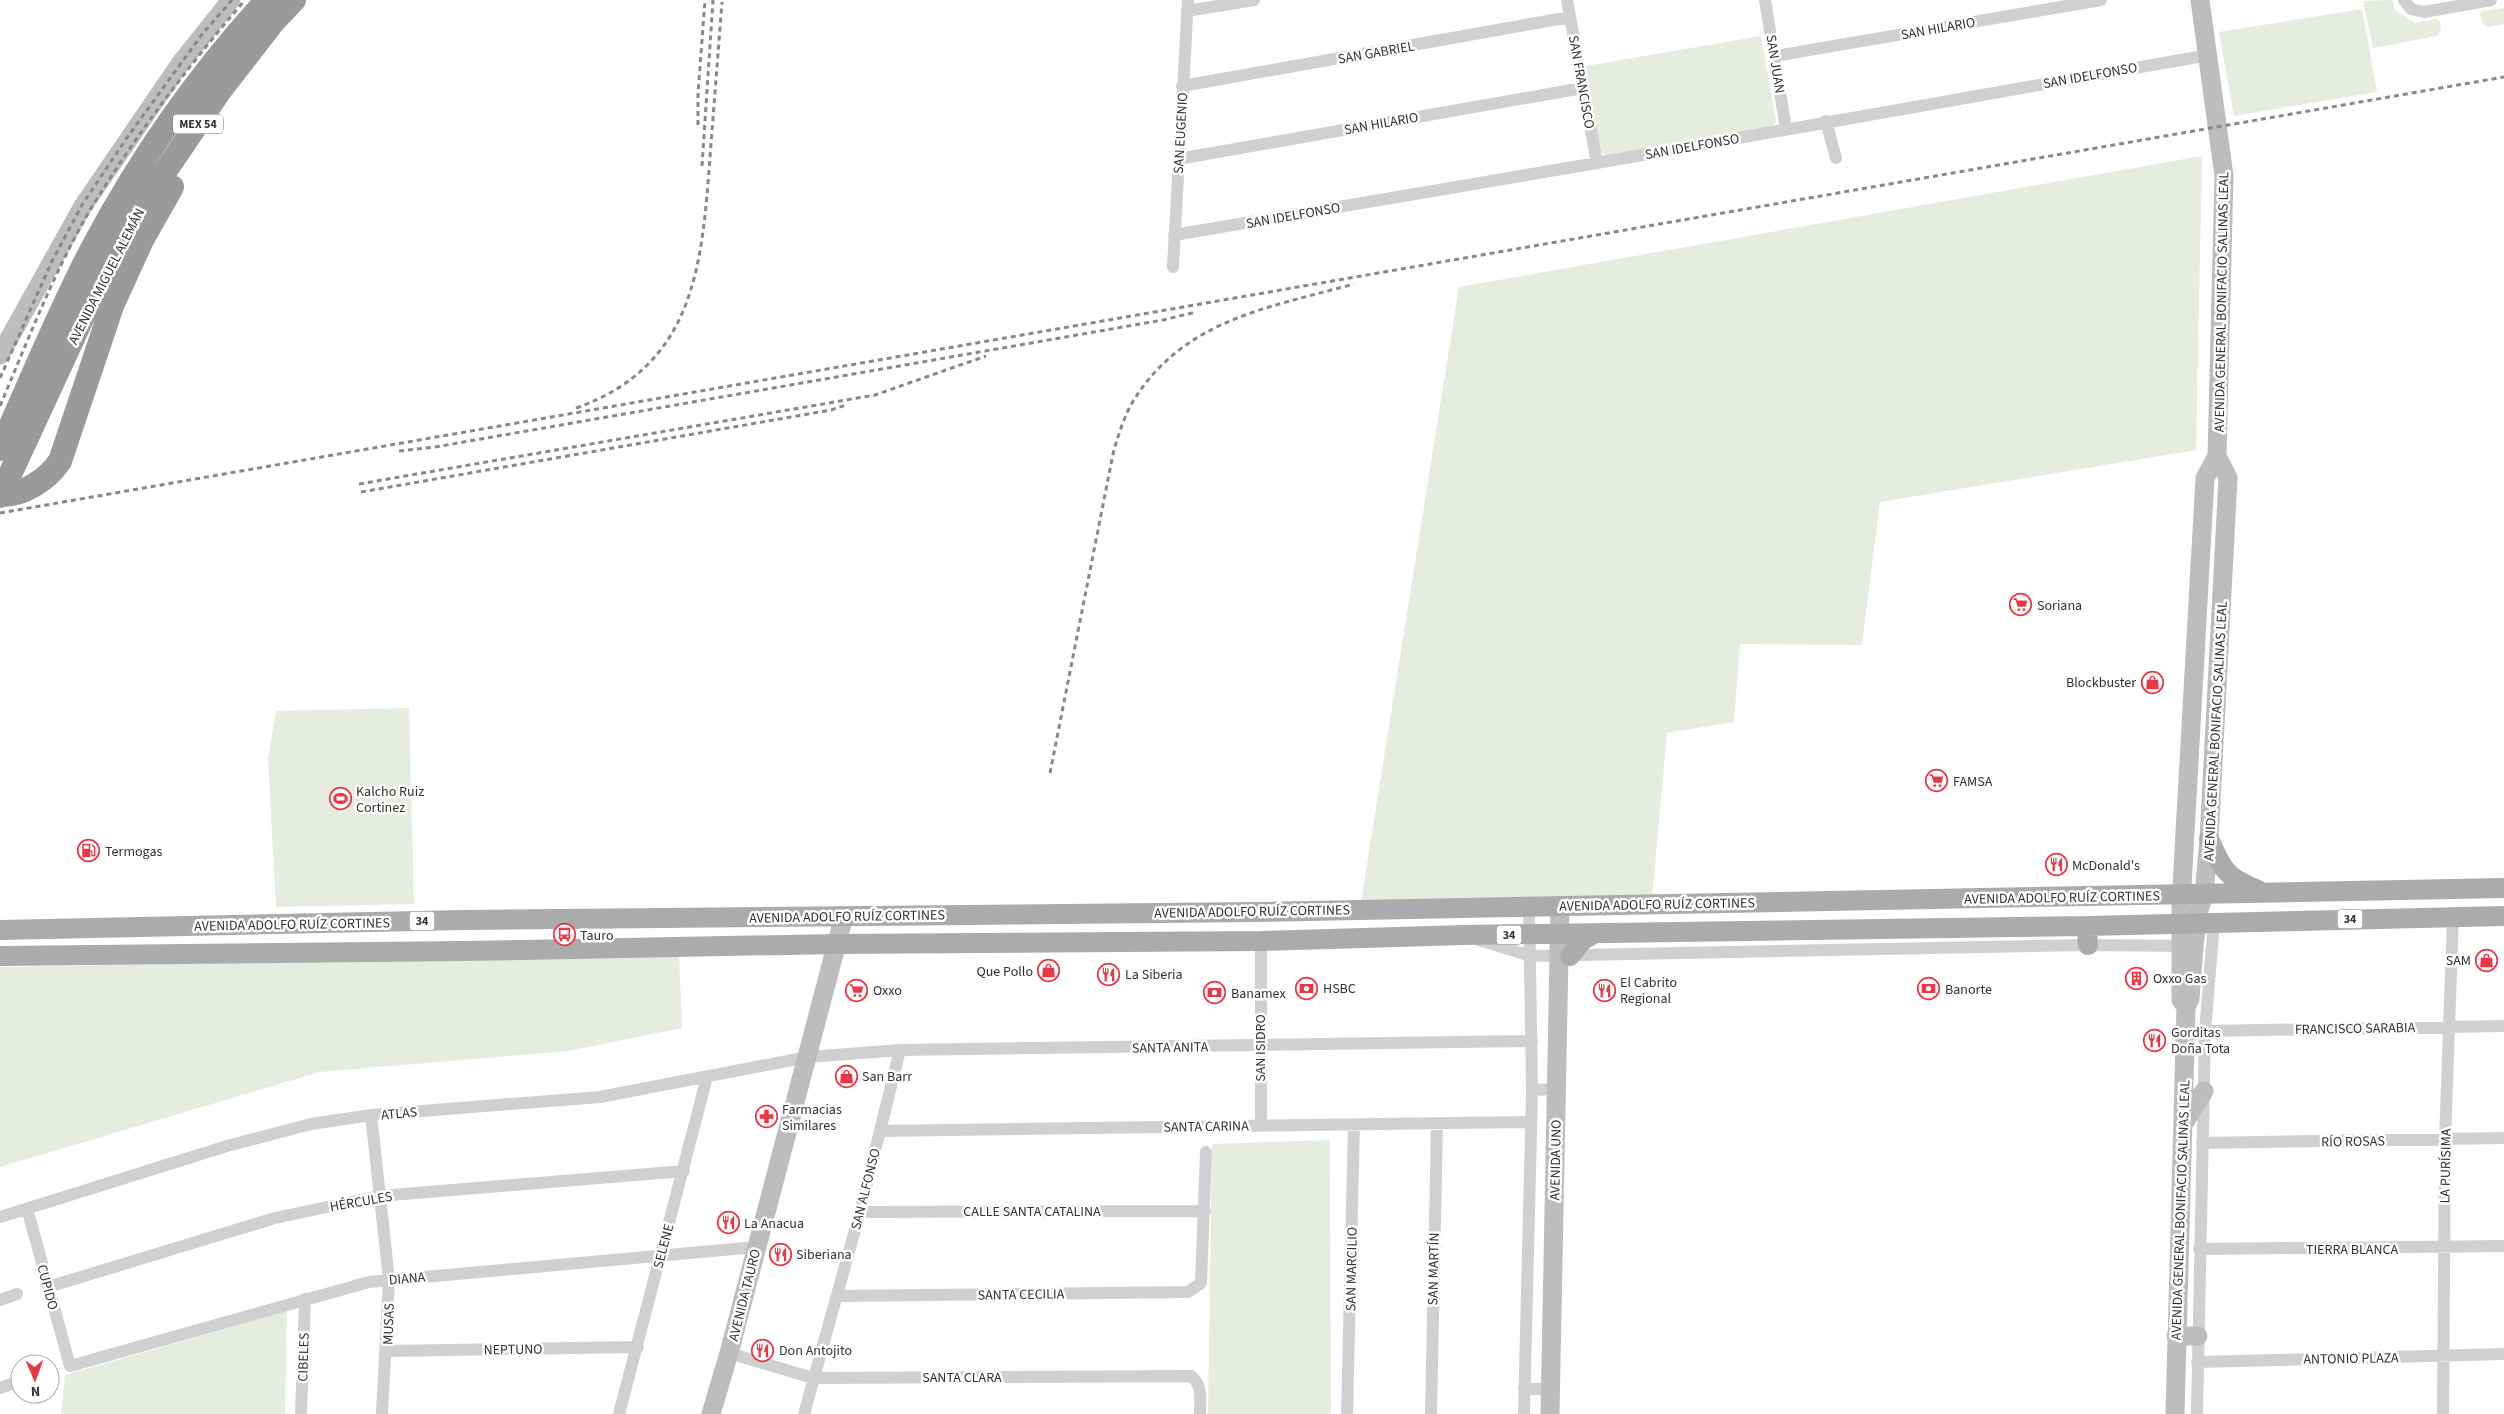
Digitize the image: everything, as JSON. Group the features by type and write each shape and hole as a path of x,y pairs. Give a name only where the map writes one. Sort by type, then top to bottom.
{"highway":[{"name":"AVENIDA MIGUEL ALEMÁN","path":"0,449 68,298 111,214 163,131 206,70 267,0"},
{"name":"AVENIDA MIGUEL ALEMÁN","path":"1,493 114,256 143,204 219,92 274,21 294,0"},
{"path":"1,493 29,487 50,472 60,461 112,306 142,240 206,126 219,92"}],"main road":[{"path":"2209,839 2221,866 2229,876 2262,892"},
{"name":"AVENIDA ADOLFO RUÍZ CORTINES","path":"0,930 464,920 1253,912 2504,888"},
{"name":"AVENIDA ADOLFO RUÍZ CORTINES","path":"0,956 464,952 836,944 1261,941 1464,935 2088,936 2197,922 2504,916"},
{"path":"1564,956 1592,935"}],"street":[{"path":"0,355 82,206 180,64 231,0"},
{"path":"1188,6 1254,0"},
{"name":"SAN FRANCISCO","path":"1567,0 1597,163"},
{"name":"SAN JUAN","path":"1765,0 1786,129"},
{"name":"SAN HILARIO","path":"1775,56 2101,0"},
{"name":"AVENIDA GENERAL BONIFACIO SALINAS LEAL","path":"2197,922 2182,894 2205,478 2217,456 2224,176 2200,0"},
{"path":"2407,4 2424,12 2490,0"},
{"name":"SAN EUGENIO","path":"1173,267 1188,6"},
{"name":"SAN GABRIEL","path":"1182,86 1570,18"},
{"name":"SAN IDELFONSO","path":"1174,235 1597,163 1826,121 2209,55"},
{"name":"SAN HILARIO","path":"1178,159 1583,88"},
{"path":"1826,121 1836,158"},
{"name":"AVENIDA GENERAL BONIFACIO SALINAS LEAL","path":"2175,1414 2186,1007 2190,1000 2187,946 2197,922 2204,894 2209,839 2228,478 2217,456"},
{"name":"AVENIDA UNO","path":"1524,1414 1532,1090 1529,906"},
{"name":"AVENIDA UNO","path":"1550,1414 1556,1089 1564,956 1558,935 1560,906"},
{"path":"836,944 844,916"},
{"name":"LA PURÍSIMA","path":"2443,1414 2443,1248 2447,1027 2453,917"},
{"path":"2196,1414 2205,1031 2197,922"},
{"path":"1464,935 1531,956 2088,936 2187,946"},
{"name":"SAN ISIDRO","path":"1261,941 1261,1125"},
{"name":"AVENIDA TAURO","path":"711,1414 808,1057 836,944"},
{"name":"FRANCISCO SARABIA","path":"2205,1031 2504,1026"},
{"name":"SANTA ANITA","path":"808,1057 900,1050 1532,1041"},
{"name":"SAN ALFONSO","path":"804,1414 860,1212 900,1050"},
{"name":"ATLAS","path":"0,1217 282,1131 371,1115 600,1097 707,1078 808,1057"},
{"name":"SELENE","path":"619,1414 707,1078"},
{"path":"1532,1090 1556,1089"},
{"path":"2183,1124 2204,1091"},
{"name":"MUSAS","path":"371,1115 389,1279 387,1351 382,1414"},
{"name":"SANTA CARINA","path":"880,1131 1531,1122"},
{"name":"SAN MARTÍN","path":"1431,1414 1437,1124"},
{"name":"SAN MARCILIO","path":"1347,1414 1354,1125"},
{"name":"RÍO ROSAS","path":"2202,1143 2504,1138"},
{"path":"1204,1211 1206,1152"},
{"name":"HÉRCULES","path":"48,1287 274,1218 379,1196 684,1171"},
{"name":"CUPIDO","path":"27,1208 70,1366"},
{"name":"CALLE SANTA CATALINA","path":"860,1212 1204,1211"},
{"name":"SANTA CECILIA","path":"837,1296 1188,1292 1201,1283 1204,1211"},
{"name":"TIERRA BLANCA","path":"2199,1249 2504,1246"},
{"name":"DIANA","path":"70,1366 369,1282 756,1247"},
{"path":"0,1300 17,1294"},
{"name":"CIBELES","path":"301,1414 304,1299"},
{"path":"2176,1336 2198,1336"},
{"name":"NEPTUNO","path":"387,1351 638,1347"},
{"name":"SANTA CLARA","path":"729,1353 813,1378 1191,1376 1197,1381 1200,1414"},
{"name":"ANTONIO PLAZA","path":"2197,1362 2504,1354"},
{"path":"1524,1389 1550,1389"}],"shaded area":[{"path":"2393,0 2395,10 2415,23 2437,19 2440,22 2441,30 2437,36 2373,48 2363,1"},
{"path":"2504,8 2504,24 2488,27 2482,23 2480,14 2482,11"},
{"path":"2362,9 2377,92 2234,116 2219,32"},
{"path":"1761,36 1776,121 1772,127 1606,156 1600,151 1586,66"},
{"path":"2202,156 2196,450 1880,502 1862,645 1740,644 1734,722 1667,733 1652,898 1361,902 1459,287"},
{"name":"Kalcho Ruiz Cortinez","path":"409,708 414,904 276,907 268,759 276,711"},
{"path":"679,955 682,1028 568,1051 320,1072 0,1167 0,967"},
{"path":"1330,1140 1331,1414 1208,1414 1212,1144"},
{"path":"287,1311 285,1414 61,1414 65,1375"}],"railway":[{"path":"0,378 52,261 82,205 126,139 203,33 232,0"},
{"path":"0,406 53,282 90,210 125,155 163,102 245,0"},
{"path":"698,125 698,94 705,0"},
{"path":"702,166 713,0"},
{"path":"576,408 616,390 646,366 669,339 685,307 695,273 707,197 722,2"},
{"path":"0,513 2504,77"},
{"path":"1050,773 1114,449 1132,403 1152,375 1176,353 1201,335 1229,321 1259,310 1354,284"},
{"path":"399,451 435,447 1163,320 1196,312"},
{"path":"359,484 875,395 986,356"},
{"path":"361,492 831,410 846,405"}],"place":[{"name":"Soriana","path":"2021,605"},
{"name":"Blockbuster","path":"2152,682"},
{"name":"FAMSA","path":"1937,781"},
{"name":"Kalcho Ruiz Cortinez","path":"340,799"},
{"name":"Termogas","path":"89,851"},
{"name":"McDonald's","path":"2056,865"},
{"name":"Tauro","path":"564,935"},
{"name":"SAM","path":"2487,960"},
{"name":"Que Pollo","path":"1049,971"},
{"name":"La Siberia","path":"1109,974"},
{"name":"Oxxo Gas","path":"2137,978"},
{"name":"HSBC","path":"1307,988"},
{"name":"Banorte","path":"1929,989"},
{"name":"Oxxo","path":"857,990"},
{"name":"El Cabrito Regional","path":"1604,990"},
{"name":"Banamex","path":"1215,993"},
{"name":"Gorditas Doña Tota","path":"2155,1040"},
{"name":"San Barr","path":"846,1076"},
{"name":"Farmacias Similares","path":"766,1117"},
{"name":"La Anacua","path":"728,1223"},
{"name":"Siberiana","path":"780,1254"},
{"name":"Don Antojito","path":"763,1350"}]}
